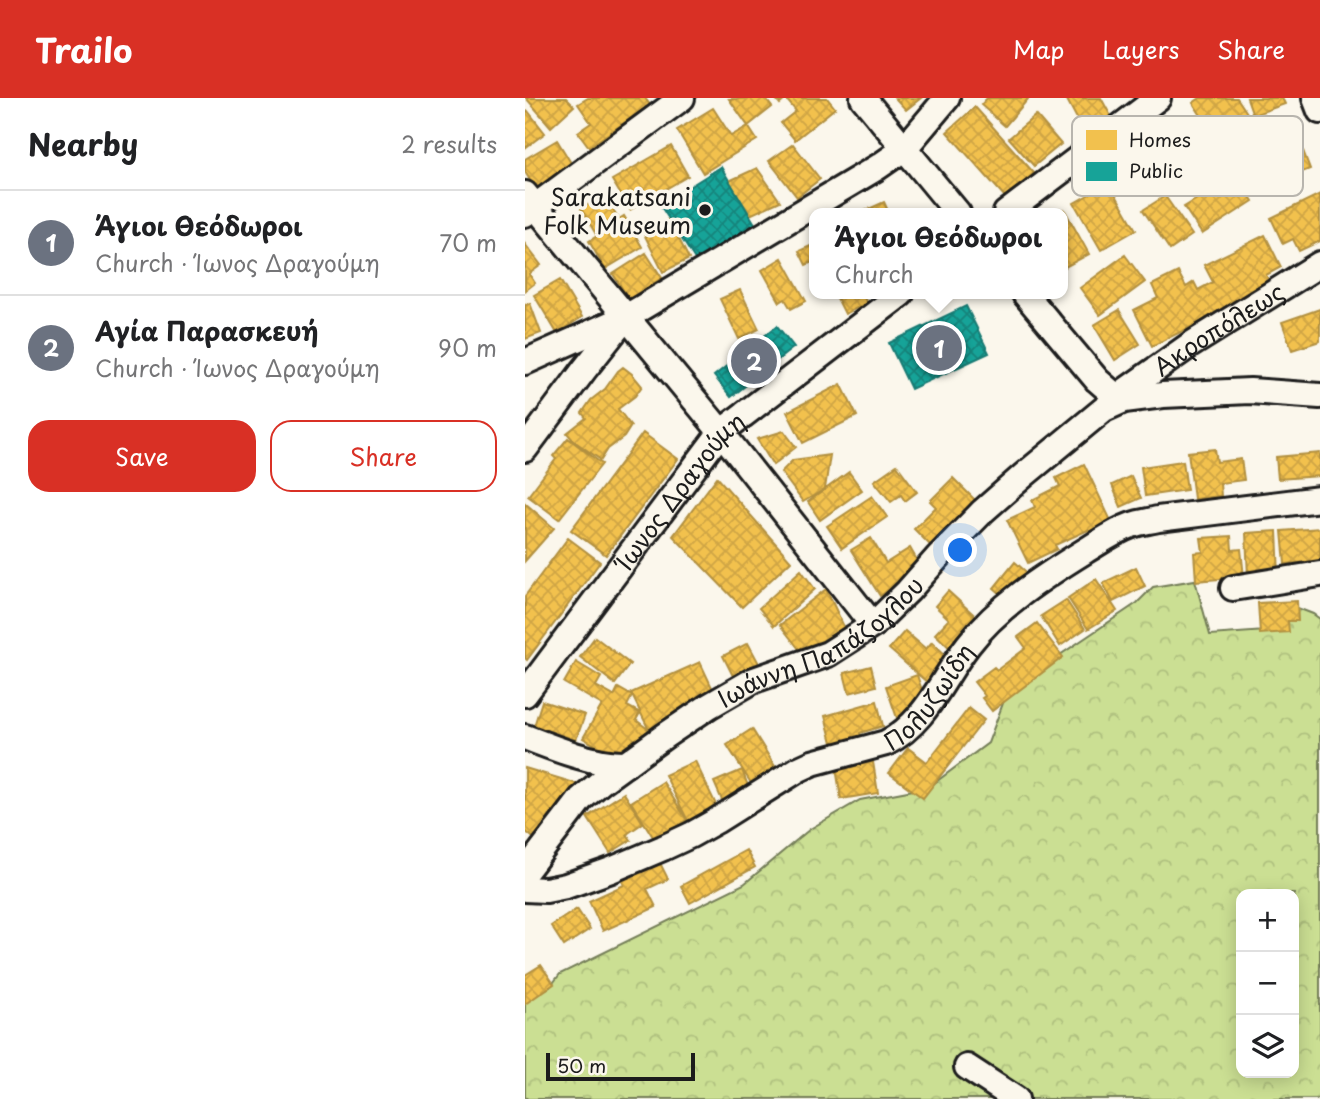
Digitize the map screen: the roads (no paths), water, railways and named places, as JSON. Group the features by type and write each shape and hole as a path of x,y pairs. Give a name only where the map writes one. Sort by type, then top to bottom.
{"street":[{"path":"682,98 528,205 626,317 721,432 873,625"},
{"path":"863,98 954,208"},
{"path":"810,208 904,149 947,98"},
{"path":"1134,116 1158,98"},
{"path":"1315,98 1320,111"},
{"path":"1013,208 1072,163"},
{"path":"525,362 626,317 809,208"},
{"name":"Ακροπόλεως","path":"1121,398 1190,345 1320,264"},
{"name":"Ίωνος Δραγούμη","path":"525,695 721,432 894,299"},
{"path":"1029,299 1097,380 1121,398"},
{"path":"525,449 626,317"},
{"path":"561,346 584,370"},
{"name":"Ιωάννη Παπάζογλου","path":"525,872 582,799 666,735 736,690 772,673 828,654 873,625 991,504 1096,414 1121,398 1225,391 1269,391 1320,396"},
{"name":"Πολυζωίδη","path":"525,889 546,890 566,886 621,866 691,835 799,769 886,743 905,733 917,720 967,646 998,614 1033,586 1119,531 1158,519 1320,499"},
{"path":"1233,588 1320,574"},
{"path":"525,737 590,758 626,764"},
{"path":"967,1067 1016,1099"}],"place":[{"name":"Sarakatsani Folk Museum","path":"705,210"},
{"name":"Άγιοι Θεόδωροι","path":"939,348"},
{"name":"Αγία Παρασκευή","path":"754,361"}]}
